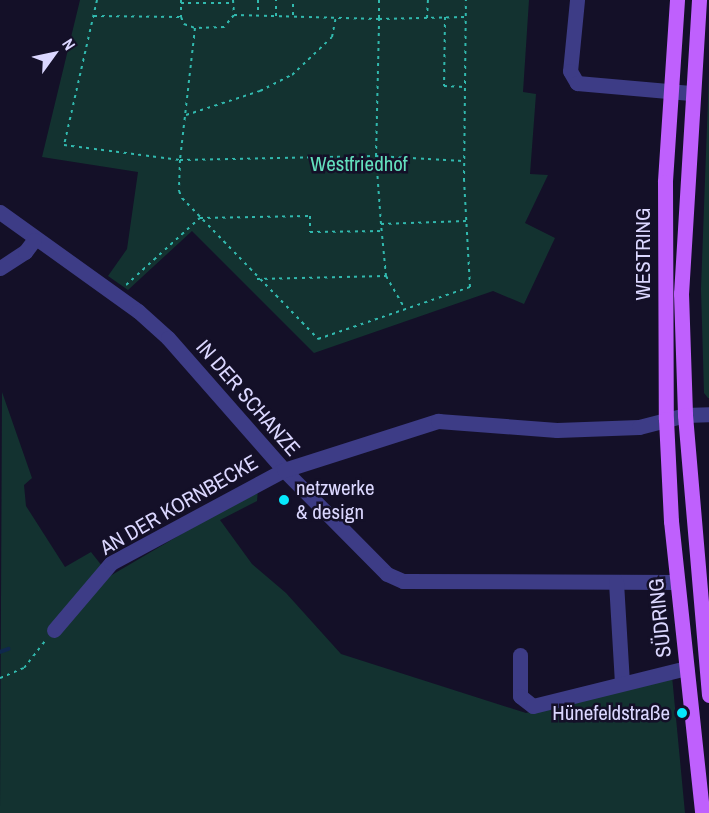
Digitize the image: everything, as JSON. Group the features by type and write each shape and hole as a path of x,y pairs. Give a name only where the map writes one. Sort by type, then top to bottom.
{"main road":[{"name":"WESTRING","path":"666,419 664,182 677,0"},
{"name":"WESTRING","path":"685,415 681,292 699,0"},
{"name":"SÜDRING","path":"685,415 709,695"},
{"name":"SÜDRING","path":"666,419 677,582 702,813"}],"street":[{"path":"577,0 570,71 575,80 581,84 692,93"},
{"name":"IN DER SCHANZE","path":"0,212 34,240 115,295 168,338 284,471 387,574 403,581 677,582"},
{"path":"0,268 25,252 34,240"},
{"path":"666,419 709,414"},
{"name":"AN DER KORNBECKE","path":"54,630 111,563 284,471 438,422 557,430 639,427 666,419"},
{"path":"616,582 621,683"},
{"path":"520,655 520,696 533,706 686,668"}],"path":[{"path":"97,0 64,145 180,160 375,156 464,161"},
{"path":"258,0 258,15"},
{"path":"276,0 276,15"},
{"path":"293,0 293,16"},
{"path":"379,0 375,156 381,224 385,231 386,276 406,310"},
{"path":"427,18 428,0"},
{"path":"195,28 180,160 180,195 257,279 318,339 470,287 464,161 466,0"},
{"path":"181,1 233,2 234,15 224,27 195,28 184,24 180,17 181,1"},
{"path":"234,15 379,19 466,16"},
{"path":"94,16 180,17"},
{"path":"185,115 261,91 292,75 332,37 336,17"},
{"path":"445,17 444,86 465,87"},
{"path":"115,295 200,218 310,216 310,232 385,231"},
{"path":"381,224 466,221"},
{"path":"257,279 386,276"},
{"path":"0,678 24,668 54,630"}],"green space":[{"name":"Westfriedhof","path":"80,0 529,0 523,92 536,94 530,174 548,175 525,223 555,238 524,304 493,291 314,353 192,231 128,290 108,276 127,249 138,172 42,157"},
{"path":"709,72 708,398 704,393 701,289"},
{"path":"2,392 32,478 24,485 26,506 65,567 91,552 110,576 258,489 257,501 220,520 252,564 286,593 341,654 526,713 672,676 685,813 0,813"}],"waterway":[{"path":"0,652 8,649"}],"place":[{"name":"netzwerke & design","path":"284,500"},
{"name":"Hünefeldstraße","path":"682,713"}]}
